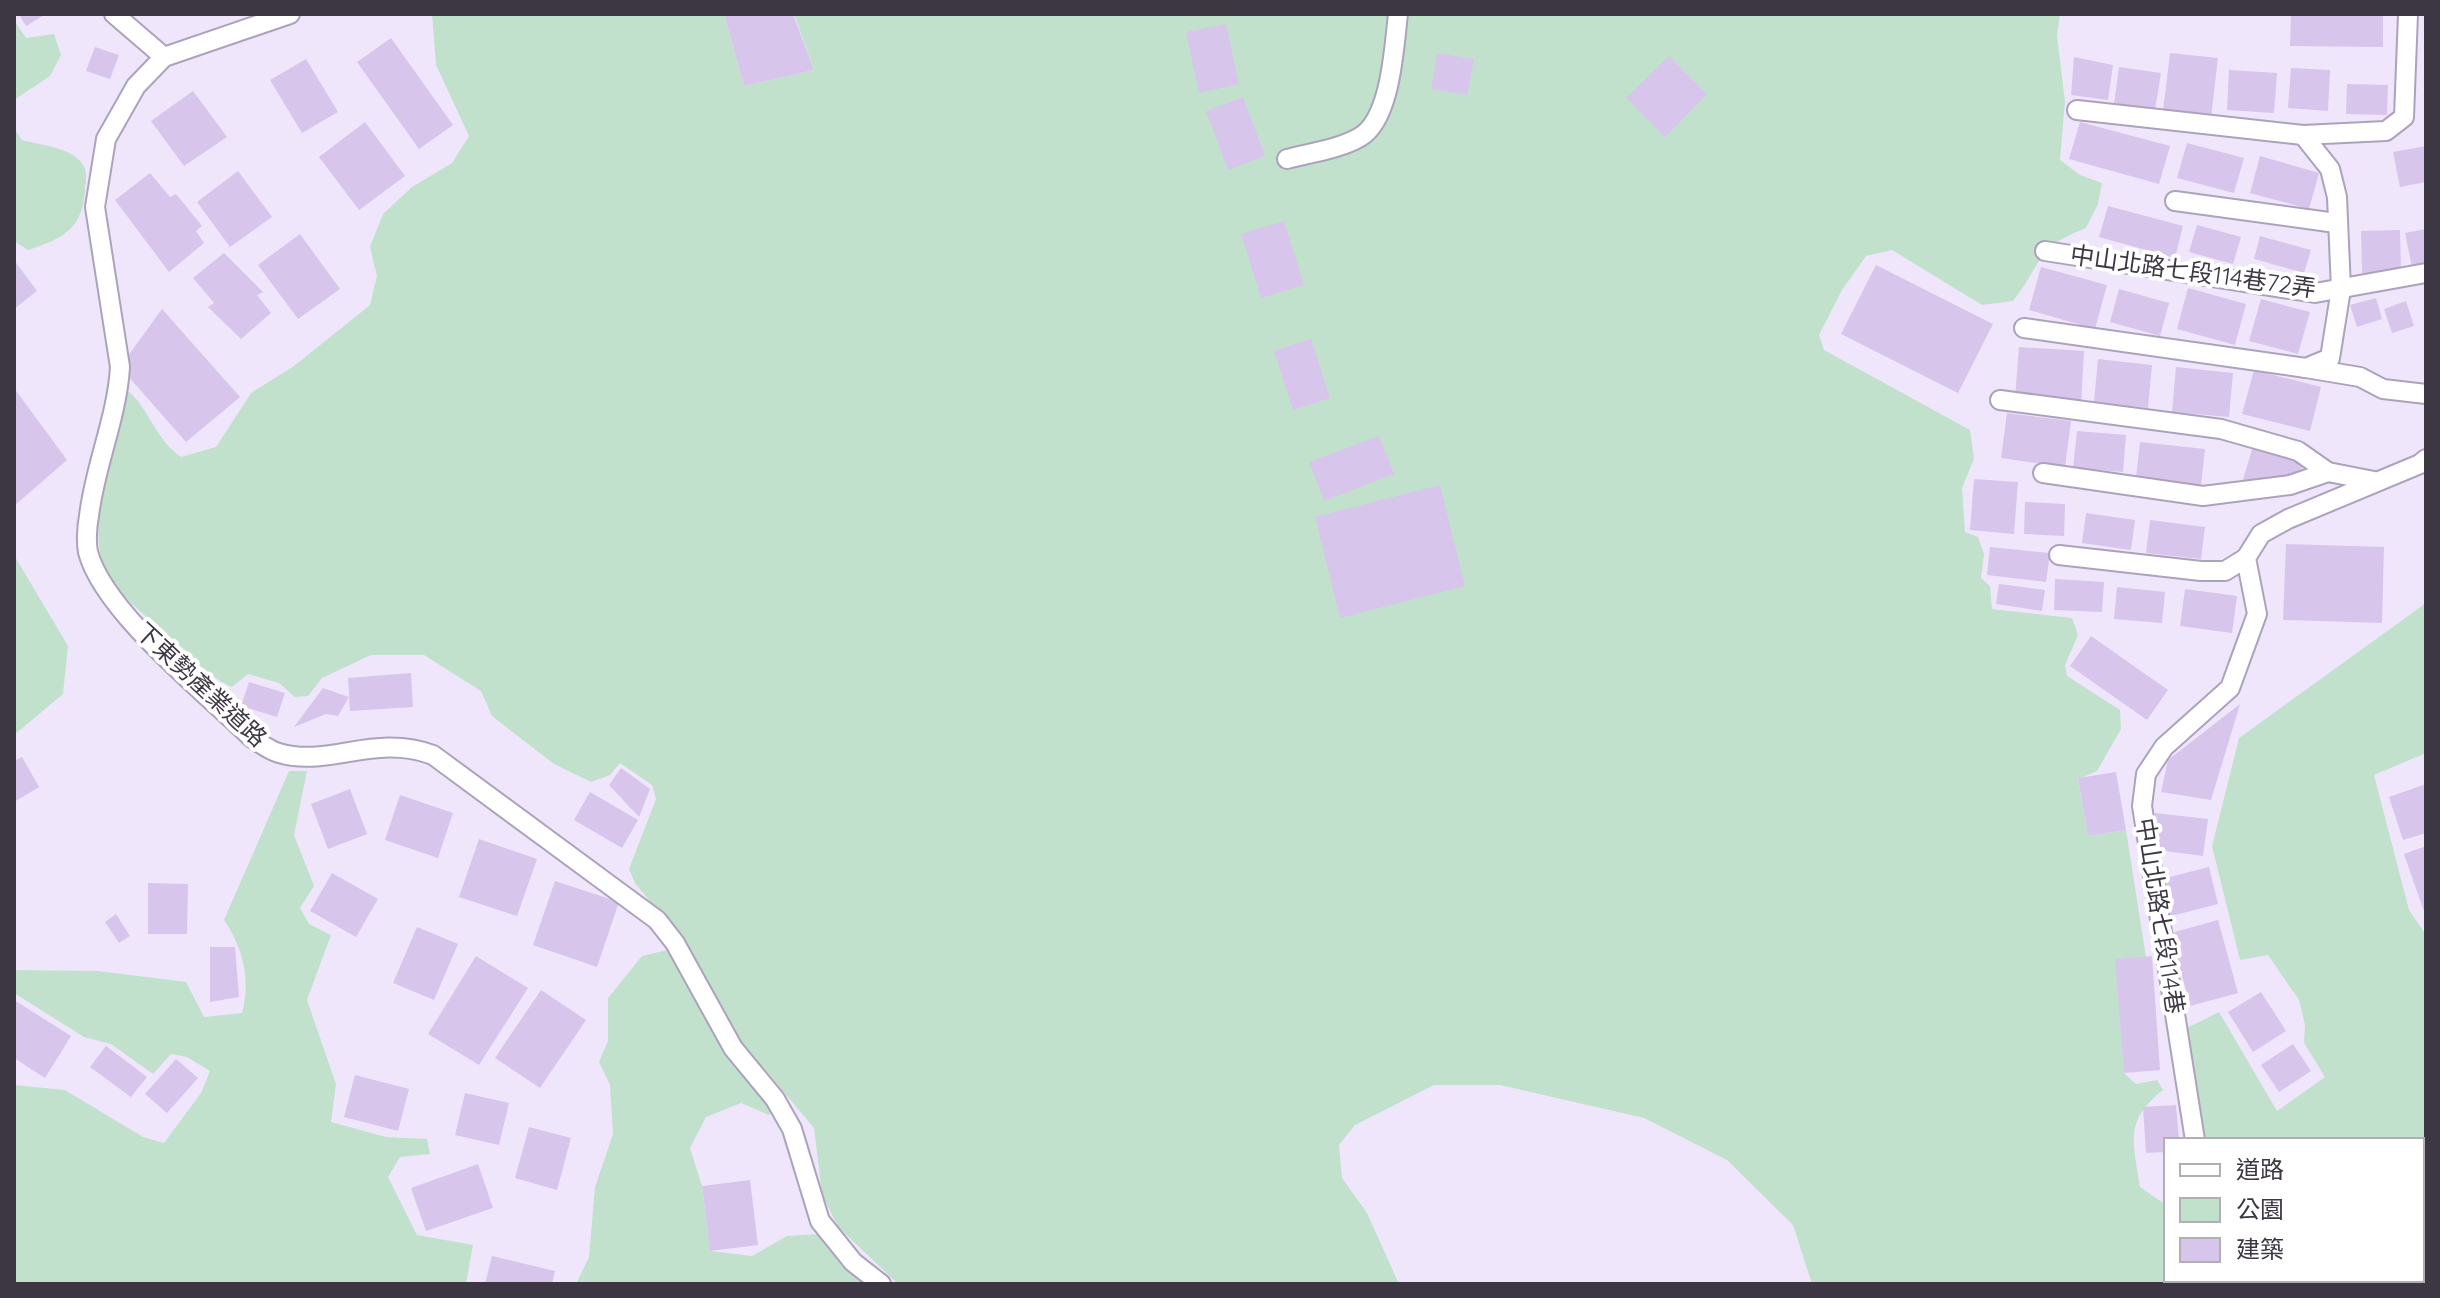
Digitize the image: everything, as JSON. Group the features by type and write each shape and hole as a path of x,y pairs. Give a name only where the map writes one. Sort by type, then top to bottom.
{"street":[{"path":"114,14 164,57"},
{"name":"下東勢產業道路","path":"290,14 164,57 136,86 106,139 95,207 120,367 118,392 89,515 88,551 118,607 252,738 278,753 307,757 408,745 433,755 639,904 675,943 733,1048 775,1099 792,1129 811,1182 814,1208 828,1234 853,1262 881,1284"},
{"path":"1287,159 1361,137 1377,118 1389,82 1398,14"},
{"path":"2077,110 2303,135 2386,131 2404,117 2411,21 2408,14"},
{"name":"中山北路七段114巷72弄","path":"2303,135 2330,169 2337,197 2341,289 2330,358 2306,368"},
{"path":"2175,201 2336,223"},
{"name":"中山北路七段114巷72弄","path":"2045,251 2315,293 2426,273"},
{"path":"2024,328 2306,368 2360,377 2383,389 2426,394"},
{"path":"2000,400 2221,429 2298,451 2328,472 2374,481"},
{"path":"2059,555 2225,571 2246,558 2261,534 2426,459"},
{"path":"2043,473 2203,496 2290,485 2328,472"},
{"name":"中山北路七段114巷","path":"2195,1138 2142,806 2146,774 2164,747 2230,688 2257,614 2246,558"}],"green space":[{"path":"432,14 724,14 744,86 814,70 794,14 2060,14 2057,36 2065,101 2060,160 2080,175 2102,183 2098,204 2086,228 2047,250 2013,301 1982,305 1892,250 1866,256 1842,290 1819,335 1824,350 1970,430 1974,459 1962,488 1965,532 1978,537 1984,554 1981,578 1990,586 1992,609 2072,618 2078,635 2065,665 2067,676 2120,710 2121,729 2097,771 2078,779 2088,836 2126,830 2146,957 2116,959 2124,1073 2136,1084 2157,1080 2163,1090 2142,1112 2137,1122 2135,1157 2140,1187 2164,1204 2164,1282 2185,1284 1812,1284 1793,1225 1727,1160 1644,1118 1500,1085 1434,1085 1355,1125 1339,1145 1342,1178 1367,1213 1399,1284 898,1284 838,1227 822,1194 814,1128 739,1039 683,942 635,883 629,869 656,799 652,785 620,763 610,775 591,782 554,764 492,716 481,691 424,655 371,655 322,678 308,696 295,697 279,683 248,674 232,687 205,670 132,604 106,571 100,552 100,506 103,481 127,390 164,441 181,457 216,447 251,393 294,366 370,305 377,276 370,247 383,214 412,187 452,163 469,136 436,65"},
{"path":"14,20 26,38 54,34 61,55 50,76 14,100"},
{"path":"14,128 22,140 62,150 76,157 86,173 83,206 74,224 60,237 28,250 14,241"},
{"path":"14,555 68,646 63,694 14,735"},
{"path":"2426,603 2426,753 2374,775 2409,910 2426,935 2426,1284 2229,1282 2424,1282 2424,1138 2197,1138 2177,1033 2219,1012 2277,1111 2325,1077 2304,1043 2305,1025 2299,1000 2268,955 2240,960 2212,846 2239,738"},
{"path":"289,771 307,771 294,835 314,886 300,908 309,924 331,935 307,1000 336,1084 331,1122 386,1137 427,1139 430,1154 400,1157 388,1177 417,1235 473,1245 466,1284 14,1284 14,1085 65,1090 143,1137 164,1143 201,1093 210,1071 187,1057 171,1054 153,1074 111,1044 84,1037 14,993 14,970 98,971 186,982 204,1017 242,1013 246,989 244,965 236,941 224,920"},
{"path":"667,950 680,958 776,1107 769,1115 741,1103 706,1117 690,1148 702,1186 710,1251 752,1256 787,1236 819,1234 869,1284 576,1284 589,1257 595,1187 613,1134 610,1085 599,1062 608,1041 608,998 642,956"}],"building":[{"path":"19,14 46,14 26,26"},
{"path":"724,14 793,14 814,70 744,86"},
{"path":"2291,14 2383,14 2383,47 2290,46"},
{"path":"1226,24 1239,84 1199,93 1186,32"},
{"path":"391,38 453,125 419,149 357,62"},
{"path":"95,47 119,55 110,79 86,71"},
{"path":"1437,53 1474,59 1467,95 1431,89"},
{"path":"2170,53 2218,58 2211,117 2163,111"},
{"path":"1669,56 1707,94 1665,137 1626,98"},
{"path":"2074,57 2113,65 2108,100 2071,95"},
{"path":"306,59 338,112 302,133 270,80"},
{"path":"2119,67 2161,73 2155,110 2114,104"},
{"path":"2291,68 2330,70 2328,111 2288,108"},
{"path":"2229,70 2277,73 2274,113 2227,110"},
{"path":"2347,84 2388,85 2387,115 2346,114"},
{"path":"193,91 227,137 184,166 151,121"},
{"path":"1243,97 1265,156 1228,170 1206,111"},
{"path":"365,122 405,176 359,210 319,157"},
{"path":"2080,122 2170,146 2159,184 2069,159"},
{"path":"2187,143 2244,158 2234,193 2177,178"},
{"path":"2426,146 2426,182 2400,187 2393,152"},
{"path":"2260,156 2319,173 2309,209 2250,193"},
{"path":"238,171 272,217 230,247 197,202"},
{"path":"150,173 170,197 176,194 202,226 196,231 204,243 169,272 115,200"},
{"path":"2108,206 2183,226 2175,258 2099,237"},
{"path":"1284,221 1304,285 1261,298 1241,234"},
{"path":"2197,225 2241,237 2233,264 2189,252"},
{"path":"2426,229 2426,270 2413,272 2405,233"},
{"path":"2400,230 2401,272 2362,273 2361,231"},
{"path":"300,234 340,289 298,319 258,265"},
{"path":"2260,236 2311,250 2304,273 2254,259"},
{"path":"224,253 263,292 257,295 271,313 241,339 208,307 214,303 193,278"},
{"path":"14,260 37,291 14,309"},
{"path":"1876,265 1993,324 1958,393 1841,334"},
{"path":"2041,267 2107,285 2095,329 2029,310"},
{"path":"2188,288 2246,304 2235,345 2177,329"},
{"path":"2119,289 2169,303 2160,336 2110,322"},
{"path":"2376,298 2382,319 2357,327 2350,305"},
{"path":"2261,299 2310,312 2298,354 2249,341"},
{"path":"2406,301 2414,326 2392,333 2384,309"},
{"path":"162,309 240,397 186,442 120,367"},
{"path":"1311,339 1330,398 1293,410 1274,351"},
{"path":"2019,347 2084,351 2081,403 2015,398"},
{"path":"2098,359 2152,365 2148,408 2094,402"},
{"path":"2176,367 2233,373 2229,417 2172,412"},
{"path":"2254,370 2321,387 2310,431 2242,414"},
{"path":"14,388 67,460 14,506"},
{"path":"2007,413 2071,421 2065,467 2001,458"},
{"path":"2077,431 2126,435 2123,472 2073,468"},
{"path":"1379,436 1394,474 1324,501 1309,462"},
{"path":"2140,442 2205,449 2201,485 2136,478"},
{"path":"2253,446 2307,465 2287,478 2243,480"},
{"path":"1974,479 2018,482 2014,534 1970,530"},
{"path":"1440,485 1465,586 1340,618 1315,517"},
{"path":"2025,502 2065,504 2064,536 2024,534"},
{"path":"2086,513 2135,520 2131,550 2082,543"},
{"path":"2150,520 2205,527 2201,559 2146,553"},
{"path":"2286,544 2384,547 2382,623 2283,620"},
{"path":"1990,547 2050,553 2046,582 1987,575"},
{"path":"2055,579 2104,582 2102,612 2054,610"},
{"path":"1999,584 2045,590 2042,611 1996,604"},
{"path":"2117,587 2165,592 2162,623 2114,619"},
{"path":"2185,589 2237,596 2232,633 2180,626"},
{"path":"2091,636 2168,690 2147,720 2070,666"},
{"path":"411,673 413,707 350,711 348,678"},
{"path":"249,682 285,693 277,717 241,706"},
{"path":"323,688 349,697 338,716 326,714 294,727"},
{"path":"2240,704 2211,800 2161,792 2168,760"},
{"path":"22,757 39,787 14,802 14,761"},
{"path":"621,768 650,789 639,817 609,785"},
{"path":"2116,772 2126,830 2088,836 2078,778"},
{"path":"2426,784 2426,833 2403,840 2389,797"},
{"path":"350,789 367,834 328,849 311,804"},
{"path":"590,792 638,820 622,848 574,820"},
{"path":"400,795 453,813 438,858 385,840"},
{"path":"2155,813 2208,819 2203,856 2150,849"},
{"path":"479,839 537,859 517,916 459,897"},
{"path":"2426,846 2426,917 2404,854"},
{"path":"2209,867 2218,904 2171,916 2162,879"},
{"path":"332,873 378,899 356,937 310,911"},
{"path":"555,881 619,902 597,967 533,945"},
{"path":"148,883 188,884 187,934 148,934"},
{"path":"116,914 130,936 119,943 105,922"},
{"path":"2218,920 2238,993 2190,1006 2171,933"},
{"path":"417,927 458,944 434,1000 393,983"},
{"path":"210,947 235,947 239,997 210,1002"},
{"path":"476,956 528,988 479,1065 428,1034"},
{"path":"2152,956 2160,1070 2124,1073 2115,959"},
{"path":"541,990 586,1020 540,1088 495,1058"},
{"path":"2261,992 2286,1031 2253,1052 2228,1012"},
{"path":"14,1000 71,1036 45,1078 14,1058"},
{"path":"2293,1044 2311,1071 2279,1092 2261,1065"},
{"path":"106,1046 147,1077 131,1097 90,1067"},
{"path":"176,1059 198,1078 167,1113 145,1094"},
{"path":"355,1075 409,1089 398,1131 344,1117"},
{"path":"465,1093 509,1103 499,1145 455,1135"},
{"path":"2176,1105 2179,1138 2164,1138 2164,1152 2146,1153 2143,1107"},
{"path":"529,1127 571,1138 557,1190 515,1178"},
{"path":"478,1164 493,1208 426,1231 411,1188"},
{"path":"750,1180 758,1245 710,1251 702,1186"},
{"path":"492,1256 555,1271 552,1284 485,1284"}]}
